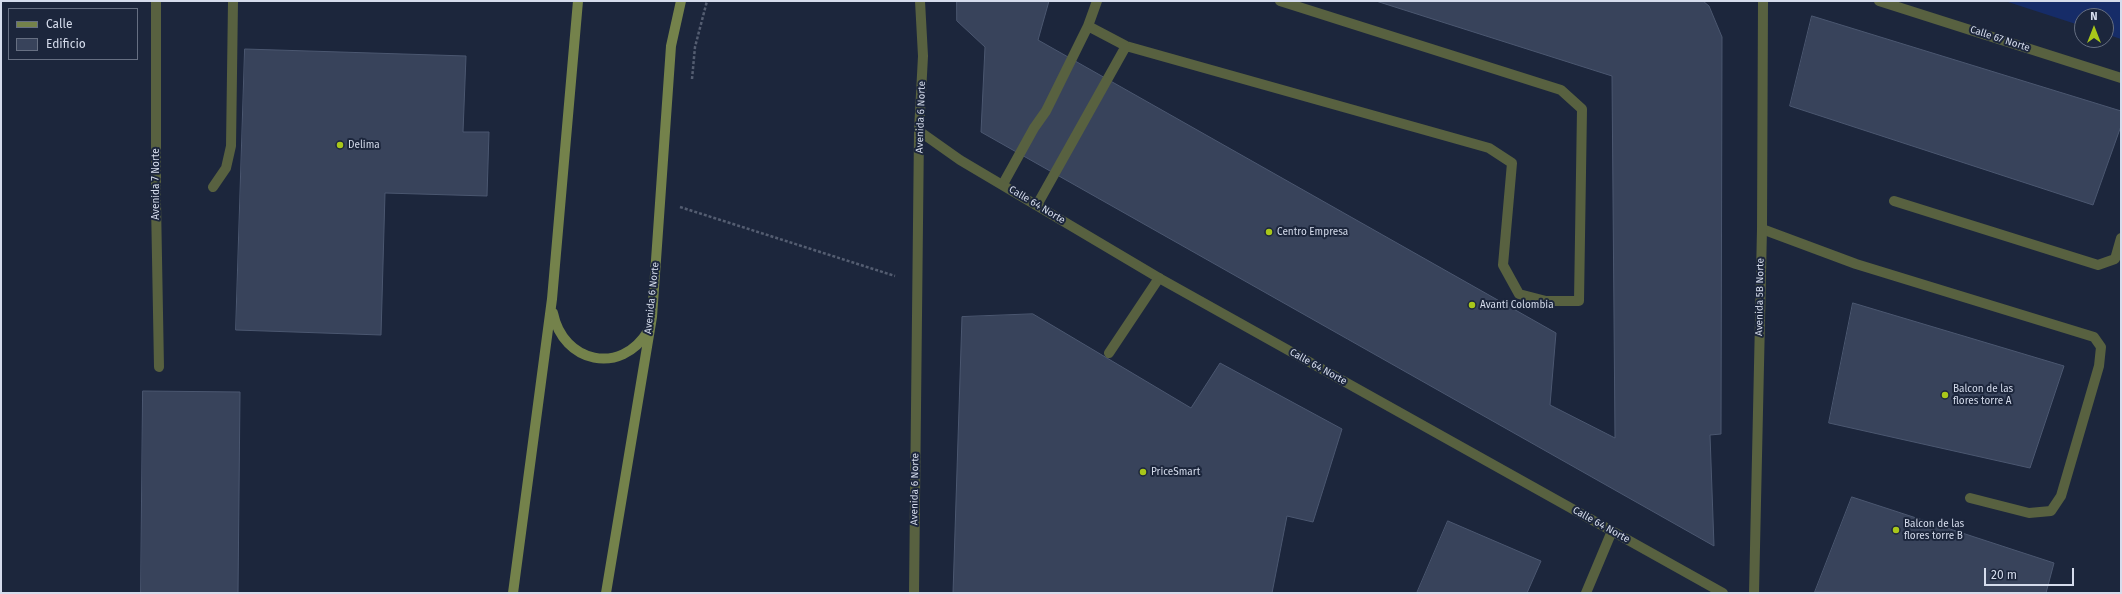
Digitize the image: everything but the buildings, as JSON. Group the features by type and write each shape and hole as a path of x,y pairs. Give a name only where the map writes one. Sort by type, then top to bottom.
{"main road":[{"path":"513,593 552,299 578,1"},
{"name":"Avenida 6 Norte","path":"606,593 652,317 661,200 670,46 681,1"},
{"path":"552,299 555,325 560,336 568,345 589,357 601,359 613,358 635,348 649,329 652,317"}],"street":[{"name":"Avenida 7 Norte","path":"156,1 156,203 159,367"},
{"path":"213,187 226,168 231,146 233,1"},
{"name":"Avenida 6 Norte","path":"914,593 919,131 923,56 920,1"},
{"path":"1003,184 1034,128 1046,111 1088,26 1097,1"},
{"path":"1088,26 1126,46 1488,148 1512,163 1503,264 1518,294 1546,301 1580,301 1582,109 1562,90 1280,1"},
{"name":"Avenida 5B Norte","path":"1754,593 1762,229 1763,1"},
{"name":"Calle 67 Norte","path":"1879,1 2121,78"},
{"path":"1037,205 1126,46"},
{"name":"Calle 64 Norte","path":"919,131 960,160 1003,184 1159,278 1723,593"},
{"path":"1894,201 2098,264 2115,259 2121,238"},
{"path":"1762,229 1856,264 2094,337 2101,347 2099,366 2061,496 2051,511 2029,513 1970,498"},
{"path":"1109,353 1159,278"},
{"path":"1586,593 1612,531"}],"path":[{"path":"661,200 895,276"}],"shaded area":[{"path":"2005,1 2121,1 2121,39 2114,37 2114,8 2074,8 2074,23"}],"place":[{"name":"Delima","path":"340,145"},
{"name":"Centro Empresa","path":"1269,232"},
{"name":"Avanti Colombia","path":"1472,305"},
{"name":"Balcon de las flores torre A","path":"1945,395"},
{"name":"PriceSmart","path":"1143,472"},
{"name":"Balcon de las flores torre B","path":"1896,530"}]}
